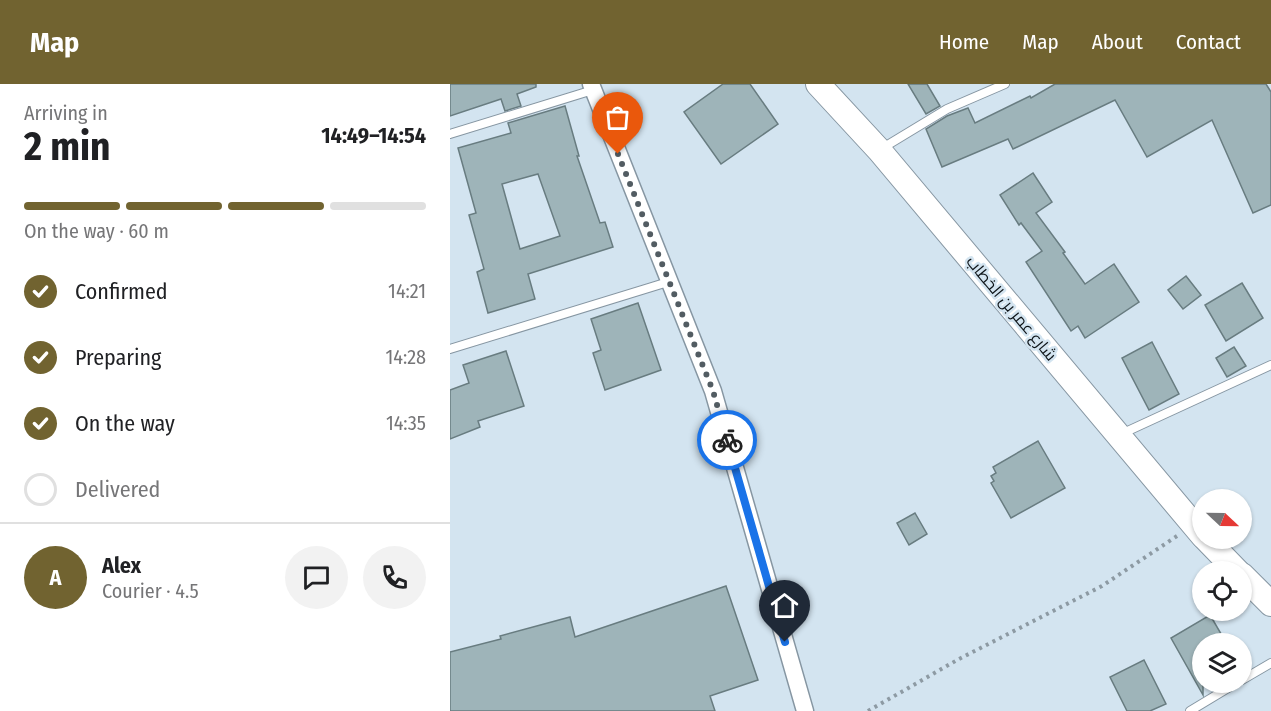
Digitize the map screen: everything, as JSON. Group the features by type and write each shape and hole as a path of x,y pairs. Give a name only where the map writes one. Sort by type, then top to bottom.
{"main road":[{"name":"شارع عمر بن الخطاب","path":"818,84 879,150 1192,524"},
{"name":"شارع عمر بن الخطاب","path":"1215,549 1228,561"},
{"path":"1252,585 1271,604"}],"street":[{"path":"592,87 713,391 805,711"}],"lane":[{"path":"879,150 947,109 1005,84"},
{"path":"450,134 592,87"},
{"path":"450,349 668,282"},
{"path":"1119,435 1271,365"},
{"path":"1252,674 1271,663"},
{"path":"1190,711 1220,693"}],"path":[{"path":"868,711 958,659 1192,538"}],"building":[{"path":"450,84 536,84 536,87 517,94 521,106 505,111 501,99 450,116"},
{"path":"723,84 750,84 778,124 721,164 684,112"},
{"path":"908,84 927,84 940,106 926,114"},
{"path":"1055,84 1266,84 1271,92 1271,205 1253,213 1212,120 1147,157 1115,100 1013,149 1008,139 942,167 926,129 947,116 968,108 975,123 1030,96 1031,98"},
{"path":"565,106 579,156 577,156 600,223 605,222 613,247 528,274 535,299 488,313 477,272 484,269 469,215 476,213 458,148 511,133 508,123","holes":["538,174 560,236 520,249 502,184"]},
{"path":"1033,173 1052,202 1036,213 1085,284 1114,264 1139,302 1085,338 1078,326 1071,331 1026,262 1042,251 1021,223 1019,225 1000,195"},
{"path":"1186,276 1201,295 1183,309 1168,290"},
{"path":"1242,283 1263,318 1226,341 1205,305"},
{"path":"638,303 661,370 605,390 593,353 601,350 591,319"},
{"path":"1152,342 1179,394 1149,410 1122,358"},
{"path":"1234,347 1246,366 1227,377 1216,358"},
{"path":"506,351 524,406 478,421 480,427 450,439 450,390 469,383 463,365"},
{"path":"1038,441 1065,488 1011,518 991,483 994,481 991,476 996,473 993,467"},
{"path":"915,513 927,534 909,545 897,523"},
{"path":"726,586 758,680 710,696 715,711 450,711 450,652 501,639 500,636 570,617 575,637"},
{"path":"1200,621 1214,621 1221,633 1192,633 1192,675 1171,638"},
{"path":"1144,660 1166,704 1150,711 1127,711 1110,677"}],"way so far":[{"path":"618,154 713,391 727,440"}],"route":[{"path":"727,440 785,642"}]}
